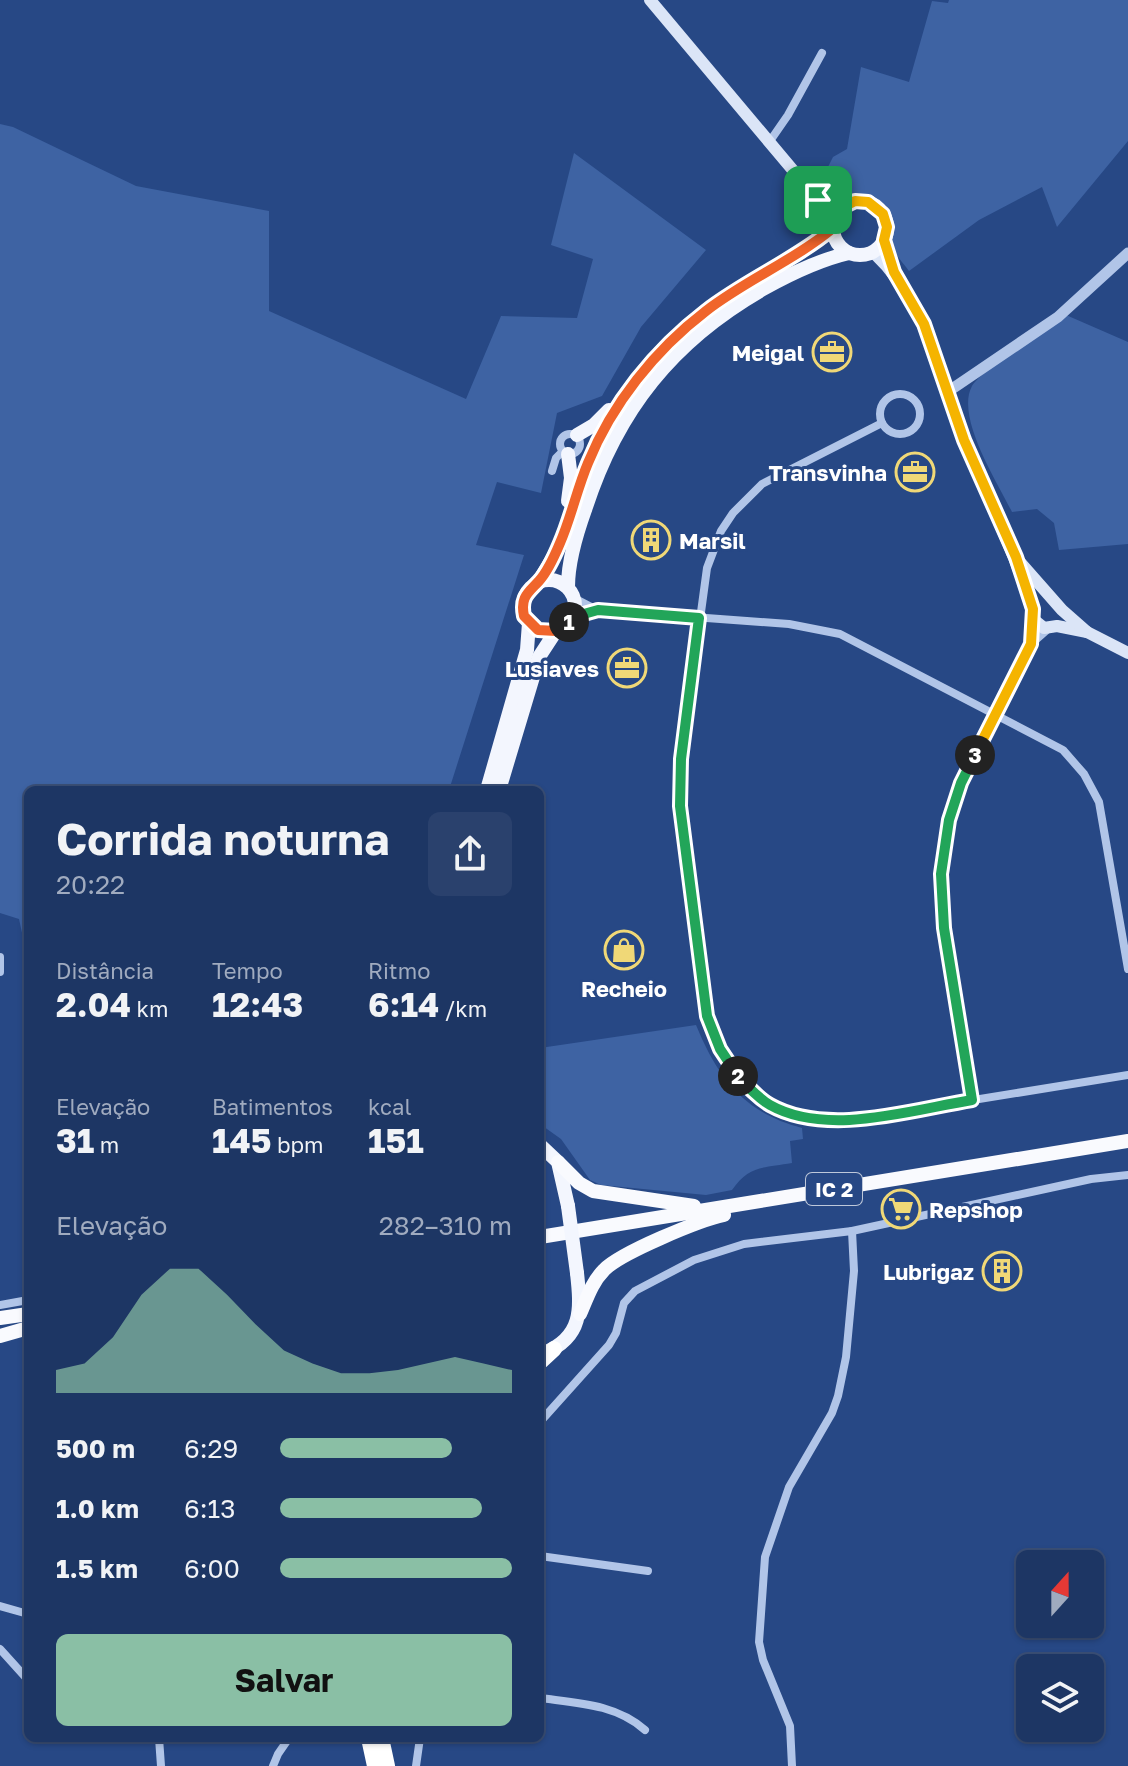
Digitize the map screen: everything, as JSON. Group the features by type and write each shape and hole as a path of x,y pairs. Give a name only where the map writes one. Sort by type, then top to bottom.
{"highway":[{"name":"IC 2","path":"544,1238 1128,1141"},
{"name":"IC 2","path":"544,1238 1128,1148"},
{"path":"558,1162 579,1183 593,1191 714,1208"},
{"path":"580,1314 594,1282 612,1262 697,1223 738,1210"},
{"path":"0,1318 24,1315"},
{"path":"0,1336 24,1329"},
{"path":"370,1742 375,1766"},
{"path":"382,1742 387,1766"}],"main road":[{"path":"650,0 818,200 833,226 837,243 849,253"},
{"path":"818,200 843,207 861,201 874,205 886,221 884,240 894,272 920,314 946,393 1016,557 1034,614 1040,626 1087,632"},
{"path":"577,435 594,425 676,336 706,311 808,249 833,226 843,207"},
{"path":"571,593 551,579 539,581 532,585 523,600 524,616 529,623 544,631 556,631 566,626 573,617 571,593 568,574 599,468 617,431 658,373 691,339 741,302 819,261 849,253 861,255 873,252 884,240"},
{"path":"873,252 894,272"},
{"path":"539,581 565,531 595,448 634,383"},
{"path":"565,531 571,478 566,452"},
{"path":"1016,557 1062,610 1087,632 1128,653"},
{"path":"1034,614 1043,599 1053,599"},
{"path":"1053,627 1063,617 1062,610"},
{"path":"488,786 524,660 529,623"},
{"path":"500,786 539,657 556,631"},
{"path":"544,1149 558,1162 568,1206 580,1314 567,1338 547,1352"}],"street":[{"path":"770,141 822,53"},
{"path":"946,393 1058,317 1128,253"},
{"path":"892,396 911,396 919,406 920,420 912,431 898,435 882,423 882,404 892,396"},
{"path":"882,423 780,473 746,498 721,531 707,568 681,759 680,806 707,1016 720,1049 735,1073 757,1096 771,1106 826,1121 850,1120 1128,1075"},
{"path":"552,471 556,458 566,452 575,453 580,448 581,441 577,435 564,435 560,445 566,452"},
{"path":"571,593 598,610"},
{"path":"573,617 598,610 789,624 840,634 1063,750 1084,774 1099,802 1128,969"},
{"path":"972,1100 944,928 943,848 955,801 1031,644 1034,614"},
{"path":"1031,644 1053,627"},
{"path":"0,957 0,972"},
{"path":"544,1418 609,1345 616,1333 624,1303 635,1291 694,1260 744,1244 852,1231 1091,1179 1128,1175"},
{"path":"792,1766 790,1726 763,1660 759,1642 765,1557 789,1487 832,1413 838,1396 846,1357 854,1271 852,1231"},
{"path":"0,1305 24,1301"},
{"path":"544,1557 648,1571"},
{"path":"0,1606 24,1613"},
{"path":"0,1649 24,1676"},
{"path":"544,1699 613,1710 645,1730"},
{"path":"159,1742 161,1766"},
{"path":"273,1766 286,1742"},
{"path":"416,1766 419,1742"}],"shaded area":[{"path":"949,0 1128,0 1128,141 1057,227 1042,187 979,220 909,271 891,244 891,215 881,203 874,199 858,198 841,203 819,185 833,157 847,149 861,67 909,82 932,1 948,3"},
{"path":"0,124 13,127 136,186 269,211 269,311 466,399 501,316 577,318 593,259 551,245 574,153 706,250 641,327 602,396 557,413 541,493 497,482 476,545 524,555 450,786 24,786 24,942 19,919 0,913"},
{"path":"1066,315 1128,342 1128,544 1059,550 1054,523 1037,509 1012,512 973,432 968,399 972,386 1001,360"},
{"path":"696,1025 714,1061 736,1091 764,1113 802,1128 803,1139 790,1141 792,1163 751,1172 732,1190 706,1195 601,1185 590,1180 561,1139 544,1127 544,1047"}],"place":[{"name":"Meigal","path":"832,352"},
{"name":"Transvinha","path":"915,472"},
{"name":"Marsil","path":"651,540"},
{"name":"Lusiaves","path":"627,668"},
{"name":"Recheio","path":"624,950"},
{"name":"Repshop","path":"901,1209"},
{"name":"Lubrigaz","path":"1002,1271"}],"route":[{"path":"818,200 843,207 855,201 868,202 883,214 887,227 884,240 894,272 920,314 964,440 1016,557 1034,620 1031,644 961,783 943,848 944,928 972,1100 850,1120 826,1121 784,1111 757,1096 727,1062 707,1016 680,806 681,759 699,618 598,610 573,617 561,629 550,632 533,627 524,616 523,608 526,592 539,581 560,543 583,474 600,436 634,383 676,336 706,311 808,249 832,229 833,223 818,200"}]}
